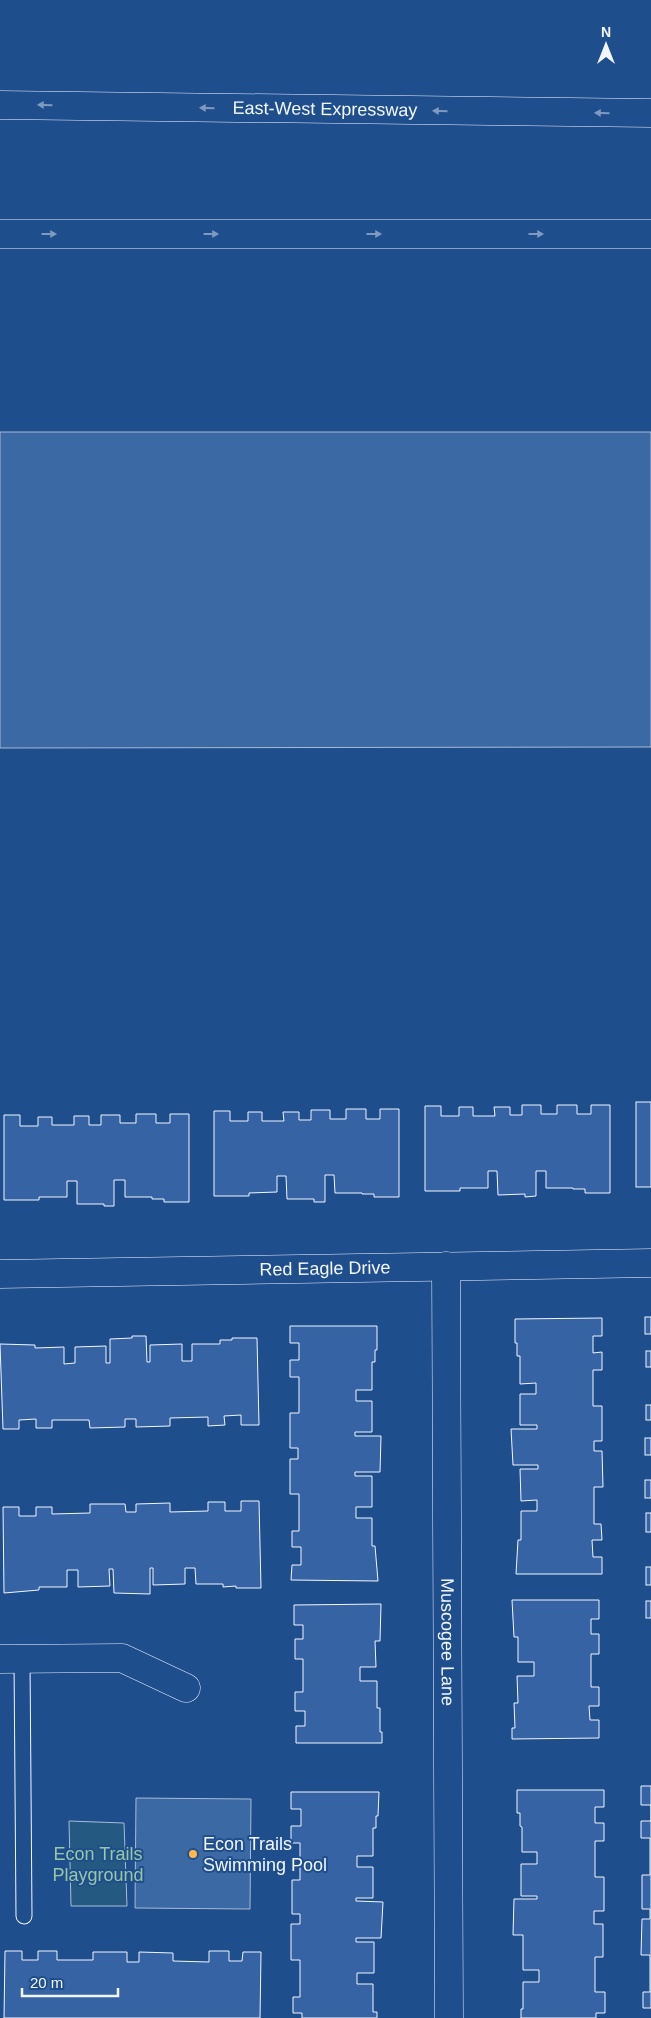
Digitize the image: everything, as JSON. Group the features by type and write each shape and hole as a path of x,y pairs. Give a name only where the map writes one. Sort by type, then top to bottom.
{"main road":[{"name":"East-West Expressway","path":"0,105 651,113"},
{"path":"0,234 651,234"},
{"name":"Red Eagle Drive","path":"0,1274 651,1263"},
{"name":"Muscogee Lane","path":"446,1266 449,2018"},
{"path":"11,1659 122,1658 186,1688"}],"lane":[{"path":"11,1659 24,1916"}],"green space":[{"name":"Econ Trails Playground","path":"69,1821 124,1823 127,1906 71,1906"}],"shaded area":[{"path":"0,432 651,432 651,747 0,748"},
{"name":"Econ Trails Swimming Pool","path":"136,1798 251,1799 250,1909 135,1908"}],"building":[{"path":"636,1102 651,1102 651,1187 636,1187"},
{"path":"522,1105 541,1105 541,1114 557,1114 557,1105 577,1105 577,1114 591,1114 591,1105 610,1105 610,1193 585,1193 585,1189 573,1188 546,1188 546,1171 536,1171 536,1196 525,1197 525,1194 498,1195 497,1171 488,1171 488,1188 460,1188 460,1191 425,1191 425,1106 441,1106 441,1116 459,1116 459,1107 473,1107 473,1116 495,1116 494,1107 510,1107 510,1115 522,1115"},
{"path":"346,1109 366,1109 366,1119 380,1119 380,1109 399,1109 399,1197 374,1197 374,1194 362,1193 335,1193 334,1175 325,1175 325,1202 314,1202 314,1199 287,1199 286,1176 277,1176 277,1192 249,1193 249,1196 214,1196 214,1111 230,1111 230,1121 248,1121 248,1112 262,1112 262,1121 284,1121 283,1112 299,1112 299,1120 311,1120 311,1110 330,1110 330,1119 346,1119"},
{"path":"136,1114 156,1114 156,1123 170,1123 170,1114 189,1114 189,1202 164,1202 164,1199 152,1199 152,1197 125,1197 125,1180 114,1180 114,1206 77,1204 77,1181 67,1181 67,1197 39,1197 39,1200 4,1200 4,1115 20,1115 20,1126 38,1126 38,1117 52,1117 52,1125 74,1125 74,1116 89,1116 89,1125 101,1125 101,1115 120,1115 120,1123 136,1123"},
{"path":"645,1317 651,1317 651,1334 645,1334"},
{"path":"602,1318 602,1336 593,1336 593,1353 602,1352 602,1370 593,1370 593,1406 602,1406 602,1441 594,1441 594,1451 602,1451 603,1487 594,1487 594,1524 601,1524 602,1540 592,1540 593,1557 602,1557 602,1574 516,1574 518,1540 521,1540 521,1511 537,1511 537,1500 521,1501 520,1469 538,1469 538,1465 513,1465 511,1429 537,1429 537,1425 520,1425 520,1394 536,1394 536,1383 520,1384 520,1356 517,1356 517,1343 515,1343 515,1319"},
{"path":"290,1326 377,1326 377,1350 375,1350 375,1362 372,1362 372,1390 356,1390 356,1401 372,1401 372,1432 355,1432 355,1436 381,1436 380,1472 355,1472 355,1476 372,1476 372,1507 356,1507 356,1518 372,1518 372,1546 375,1546 378,1581 291,1580 292,1565 301,1565 301,1547 292,1547 292,1531 299,1531 299,1494 290,1494 290,1459 298,1459 298,1448 290,1448 290,1413 299,1413 299,1377 290,1377 290,1360 299,1360 299,1343 290,1343"},
{"path":"132,1336 146,1336 147,1362 150,1362 150,1345 182,1344 182,1361 192,1361 192,1344 220,1344 220,1340 232,1340 232,1338 257,1338 259,1425 241,1425 241,1415 224,1416 225,1425 208,1426 208,1417 170,1418 170,1426 136,1427 136,1419 125,1419 125,1427 90,1428 89,1420 52,1420 52,1428 36,1428 36,1419 19,1420 19,1429 3,1429 0,1344 35,1345 35,1348 64,1347 64,1364 75,1363 75,1347 106,1346 106,1363 110,1363 110,1339 132,1338"},
{"path":"646,1351 651,1351 651,1367 646,1367"},
{"path":"646,1405 651,1405 651,1420 646,1420"},
{"path":"645,1438 651,1438 651,1455 645,1455"},
{"path":"645,1480 651,1480 651,1498 645,1498"},
{"path":"241,1501 259,1501 261,1588 223,1587 223,1584 196,1584 195,1568 185,1568 185,1584 153,1585 153,1568 150,1568 150,1594 114,1593 113,1569 109,1569 110,1586 78,1587 78,1570 67,1570 67,1587 39,1587 39,1590 4,1593 3,1507 19,1507 19,1516 36,1516 36,1507 52,1507 52,1514 90,1513 90,1504 125,1504 126,1512 136,1512 136,1504 170,1503 170,1512 208,1511 208,1502 225,1502 225,1511 241,1511"},
{"path":"646,1513 651,1513 651,1532 646,1532"},
{"path":"646,1567 651,1567 651,1585 646,1585"},
{"path":"512,1600 599,1600 599,1619 591,1619 591,1634 599,1634 599,1654 591,1654 591,1687 599,1687 599,1706 589,1706 590,1720 599,1720 599,1738 512,1739 512,1728 515,1728 514,1703 518,1703 517,1676 534,1676 534,1662 518,1662 518,1637 514,1637"},
{"path":"646,1601 651,1601 651,1618 646,1618"},
{"path":"381,1604 380,1641 375,1641 376,1667 360,1667 360,1681 377,1681 377,1708 380,1708 382,1743 296,1743 296,1726 305,1726 305,1711 295,1711 295,1692 303,1692 303,1659 295,1659 295,1639 303,1639 303,1625 294,1625 294,1605"},
{"path":"641,1786 651,1786 651,1805 641,1805"},
{"path":"517,1790 604,1790 604,1807 595,1807 595,1823 604,1823 604,1841 595,1841 595,1877 604,1877 604,1911 594,1911 594,1924 603,1924 603,1957 595,1957 595,1992 605,1992 605,2013 596,2013 596,2018 521,2018 523,1982 539,1982 539,1970 523,1970 523,1935 513,1935 514,1899 537,1899 537,1896 521,1896 521,1864 537,1864 537,1852 522,1852 522,1827 520,1826 520,1813 517,1813"},
{"path":"291,1792 379,1792 376,1828 373,1828 373,1856 357,1856 357,1867 373,1867 373,1898 356,1898 356,1901 383,1902 381,1938 356,1938 356,1942 374,1942 374,1973 357,1973 357,1984 373,1984 373,2012 377,2012 377,2018 302,2018 302,2013 293,2013 293,1997 300,1997 300,1960 291,1960 291,1924 300,1924 300,1914 292,1914 292,1880 300,1880 300,1843 291,1843 291,1826 301,1826 301,1809 291,1809"},
{"path":"641,1821 651,1821 651,2008 643,2008 643,1992 650,1992 650,1955 641,1955 642,1919 650,1919 650,1909 642,1909 642,1875 650,1875 650,1838 641,1838"},
{"path":"5,1951 22,1951 22,1960 38,1960 38,1951 57,1951 57,1960 93,1960 93,1952 127,1952 127,1962 139,1962 139,1952 173,1953 173,1961 209,1962 209,1951 229,1951 229,1961 242,1961 243,1952 261,1952 260,2018 4,2018"}],"place":[{"name":"Econ Trails Swimming Pool","path":"193,1854"}]}
